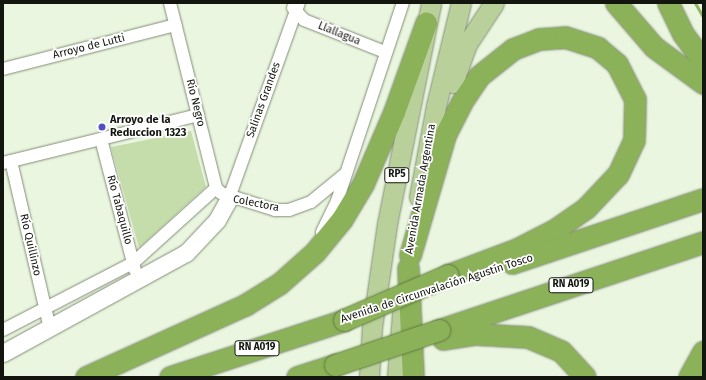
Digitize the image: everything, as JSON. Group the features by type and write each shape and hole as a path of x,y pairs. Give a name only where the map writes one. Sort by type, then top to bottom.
{"highway":[{"path":"616,3 654,47 703,83"},
{"path":"668,3 683,34 703,61"},
{"path":"86,377 239,308 291,275 329,238 363,184 394,112 426,23"},
{"path":"413,377 409,262 445,135 461,103 479,76 513,49 539,39 565,37 598,48 621,69 635,99 634,140 618,174 586,208 556,229 511,252 447,280"},
{"name":"Avenida de Circunvalación Agustín Tosco","path":"170,377 344,320 447,280 703,199"},
{"name":"RN A019","path":"297,377 332,372 388,347 438,335 703,242"},
{"path":"438,335 476,334 528,337 561,351 585,377"},
{"path":"689,377 703,352"}],"main road":[{"name":"RP5","path":"369,377 372,327 388,224 430,3"},
{"path":"372,327 387,274 412,133 443,3"},
{"name":"Avenida Armada Argentina","path":"397,377 409,262 424,170 462,3"},
{"path":"424,170 459,63 476,29 494,3"}],"street":[{"name":"Río Negro","path":"170,3 198,115 223,193"},
{"path":"291,275 327,224 403,3"},
{"name":"Llallagua","path":"295,6 304,20 385,52"},
{"name":"Salinas Grandes","path":"223,193 295,6"},
{"name":"Arroyo de Lutti","path":"3,69 175,26"},
{"path":"7,162 198,115"},
{"name":"Río Tabaquillo","path":"101,139 138,281"},
{"name":"Río Quillinzo","path":"7,162 50,328"},
{"name":"Colectora","path":"3,353 138,281 196,244 217,220 223,193 289,210 311,202 345,174"},
{"path":"3,330 133,263 223,193"}],"green space":[{"path":"191,131 206,187 139,248 111,147"}],"waterway":[{"path":"695,3 703,17"}],"place":[{"name":"Arroyo de la Reduccion 1323","path":"102,127"}]}
